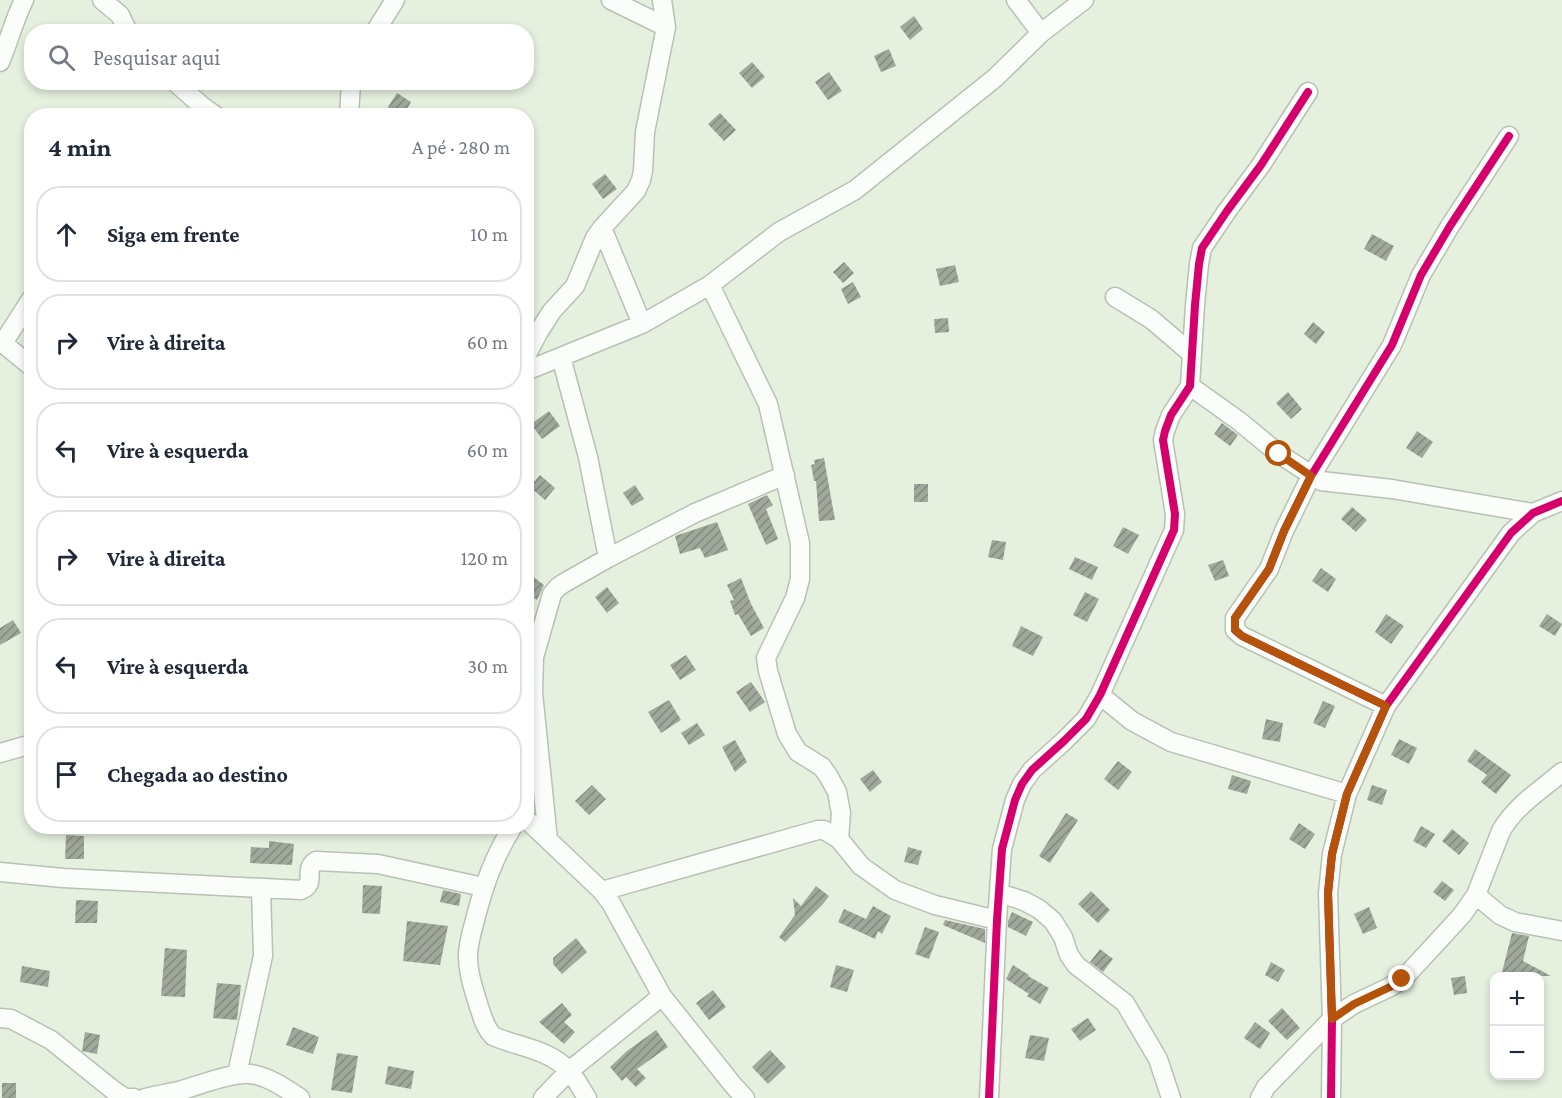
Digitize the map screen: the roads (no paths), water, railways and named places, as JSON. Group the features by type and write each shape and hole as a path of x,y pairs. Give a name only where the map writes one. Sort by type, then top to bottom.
{"street":[{"path":"0,62 9,42 16,14 24,0"},
{"path":"102,0 120,15 124,24"},
{"path":"380,24 395,0"},
{"path":"611,0 666,27"},
{"path":"534,328 575,286 595,238 636,191 641,180 644,171 645,132 666,27 662,0"},
{"path":"1016,0 1041,33"},
{"path":"534,368 642,324 710,285 779,232 855,190 962,106 995,78 1041,33 1084,0"},
{"path":"183,90 200,108"},
{"path":"349,108 351,90"},
{"path":"989,1098 1002,849 1015,800 1032,770 1086,719 1100,695 1174,530 1175,514 1163,440 1171,415 1190,386 1199,264 1203,248 1308,92"},
{"path":"1386,706 1242,636 1235,630 1235,618 1269,569 1284,531 1311,476 1392,345 1421,274 1509,136"},
{"path":"602,228 642,324"},
{"path":"710,285 768,404 800,543 800,579 795,598 766,658 768,671 788,734 798,752 822,767 837,792 841,813 839,839"},
{"path":"1115,297 1151,319 1192,354"},
{"path":"24,309 1,342 24,361"},
{"path":"561,357 588,457 608,558"},
{"path":"1190,386 1239,421 1279,454 1321,481 1392,489 1533,513"},
{"path":"534,657 552,594 558,587 695,513 785,475"},
{"path":"1331,1098 1332,1019 1328,893 1332,854 1347,794 1386,706 1511,533 1533,513 1562,501"},
{"path":"1100,695 1132,721 1171,742 1347,794"},
{"path":"534,703 548,840"},
{"path":"0,753 24,746"},
{"path":"1260,1098 1266,1087 1332,1019 1354,1004 1402,979 1462,915 1476,895 1506,823 1513,813 1562,772"},
{"path":"534,827 602,891 662,996 745,1098"},
{"path":"602,891 824,830 839,839 861,866 895,890 934,905 997,920"},
{"path":"508,834 499,849 483,887 468,953 469,968 487,1031 500,1040 543,1053 556,1060 568,1071 587,1098"},
{"path":"0,872 63,878 301,890 308,887 311,864 316,861 378,864 483,887"},
{"path":"237,1074 263,956 261,888"},
{"path":"999,893 1024,901 1039,909 1053,921 1076,965 1125,1003 1158,1059 1171,1098"},
{"path":"1476,895 1500,915 1515,922 1562,931"},
{"path":"543,1098 568,1071 662,996"},
{"path":"0,1018 11,1019 51,1040 112,1090 125,1098 134,1098"},
{"path":"145,1098 237,1074 262,1077 300,1098"}]}
